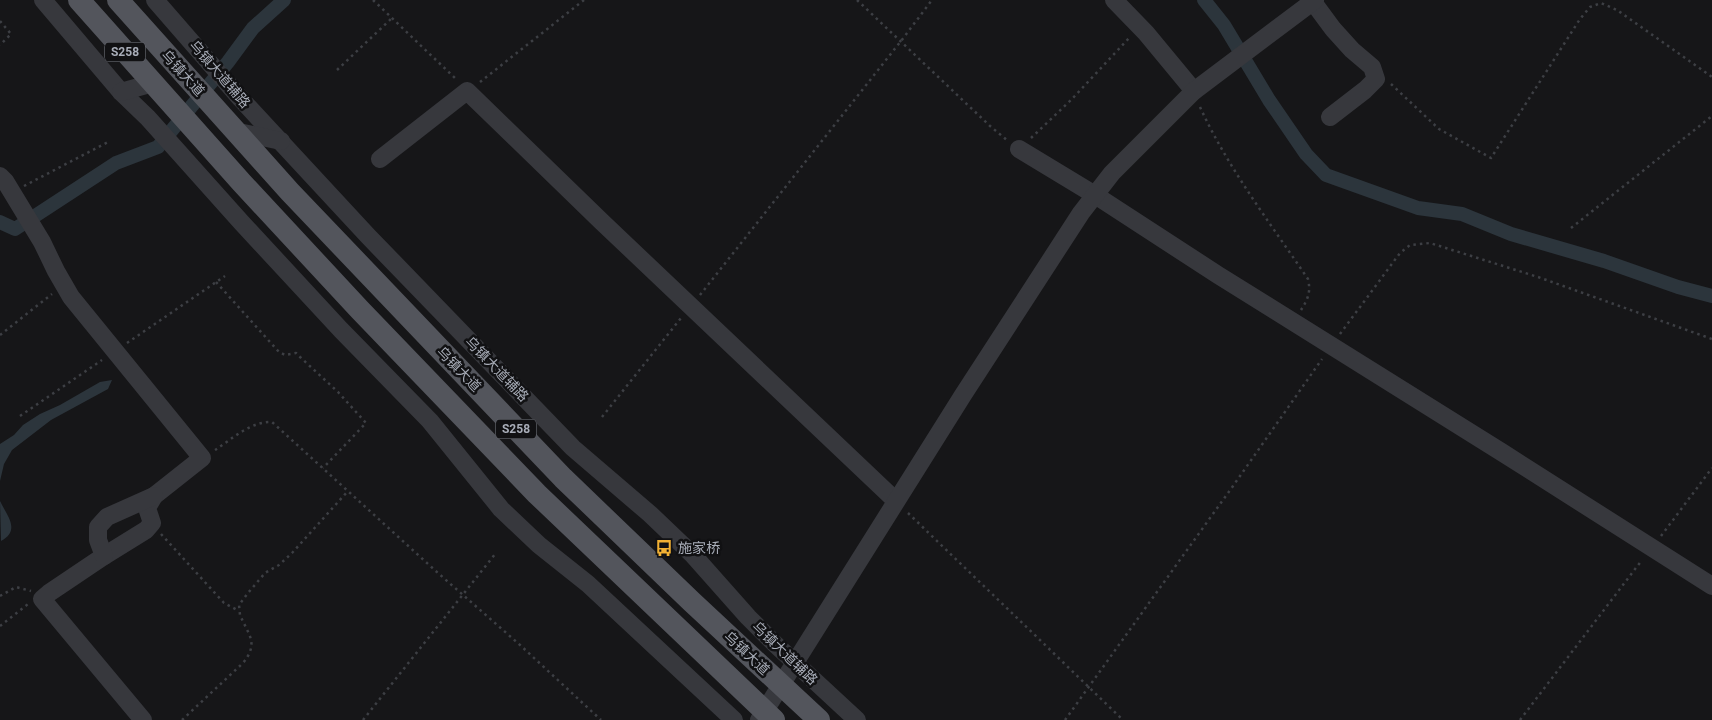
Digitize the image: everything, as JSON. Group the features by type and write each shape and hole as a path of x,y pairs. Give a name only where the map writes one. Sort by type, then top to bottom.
{"main road":[{"name":"S258","path":"79,0 333,282 537,494 766,717"},
{"name":"乌镇大道","path":"118,0 231,127 366,272 570,484 819,720"}],"street":[{"path":"43,0 121,92 148,118 341,330 430,421 501,509 539,545 588,584 734,720"},
{"name":"乌镇大道辅路","path":"155,0 241,99 368,236 573,448 650,514 693,555 748,617 794,663 857,720"},
{"path":"1114,0 1140,27 1194,91"},
{"path":"766,717 780,685 896,501 1081,213 1112,173 1194,91 1314,1 1333,28 1352,50 1372,67 1376,79 1330,117"},
{"path":"142,28 177,24"},
{"path":"121,92 153,83"},
{"path":"380,159 468,91 896,501"},
{"path":"231,127 281,141"},
{"path":"1018,149 1095,195 1218,275 1712,586"},
{"path":"0,176 5,181 42,242 64,285 91,322 202,458 154,496 107,517 98,528 98,540 104,556"},
{"path":"143,720 42,599 104,556 146,530 152,523 148,508 154,496"}],"path":[{"path":"373,0 468,91 584,0"},
{"path":"857,0 990,126 1018,149 1071,100 1140,27"},
{"path":"602,417 932,0"},
{"path":"1597,0 1616,10 1712,77"},
{"path":"1376,79 1388,81 1440,129 1491,158 1580,18 1590,7 1600,2"},
{"path":"337,70 392,18"},
{"path":"0,21 11,34 0,45"},
{"path":"1194,91 1217,139 1247,189 1308,279 1310,288 1308,300 1293,322"},
{"path":"1571,228 1712,116"},
{"path":"16,199 108,142"},
{"path":"1065,720 1331,346 1400,253 1410,245 1430,243 1538,277 1712,339"},
{"path":"216,282 279,352 285,355 296,353 338,392 366,423 323,468"},
{"path":"0,334 64,285"},
{"path":"202,458 250,427 262,422 272,422 601,720"},
{"path":"1520,720 1712,468"},
{"path":"182,720 243,663 250,654 253,645 239,611 239,606 248,592 265,573 292,554 348,491"},
{"path":"896,501 1123,720"},
{"path":"152,523 224,603 239,611"},
{"path":"363,720 496,553"},
{"path":"0,596 16,587 29,590 42,599"},
{"path":"0,626 21,608 42,599"}],"shaded area":[{"path":"112,380 108,389 51,420 12,450 4,464 0,481 0,444 40,414 100,382"},
{"path":"0,501 11,522 10,532 1,541"}],"waterway":[{"path":"0,222 15,229 116,163 158,147 228,62 253,28 284,0"},
{"path":"1204,0 1224,25 1269,100 1306,154 1326,175 1418,208 1462,214 1511,234 1604,261 1678,287 1712,296"}],"place":[{"name":"施家桥","path":"664,548"}]}
